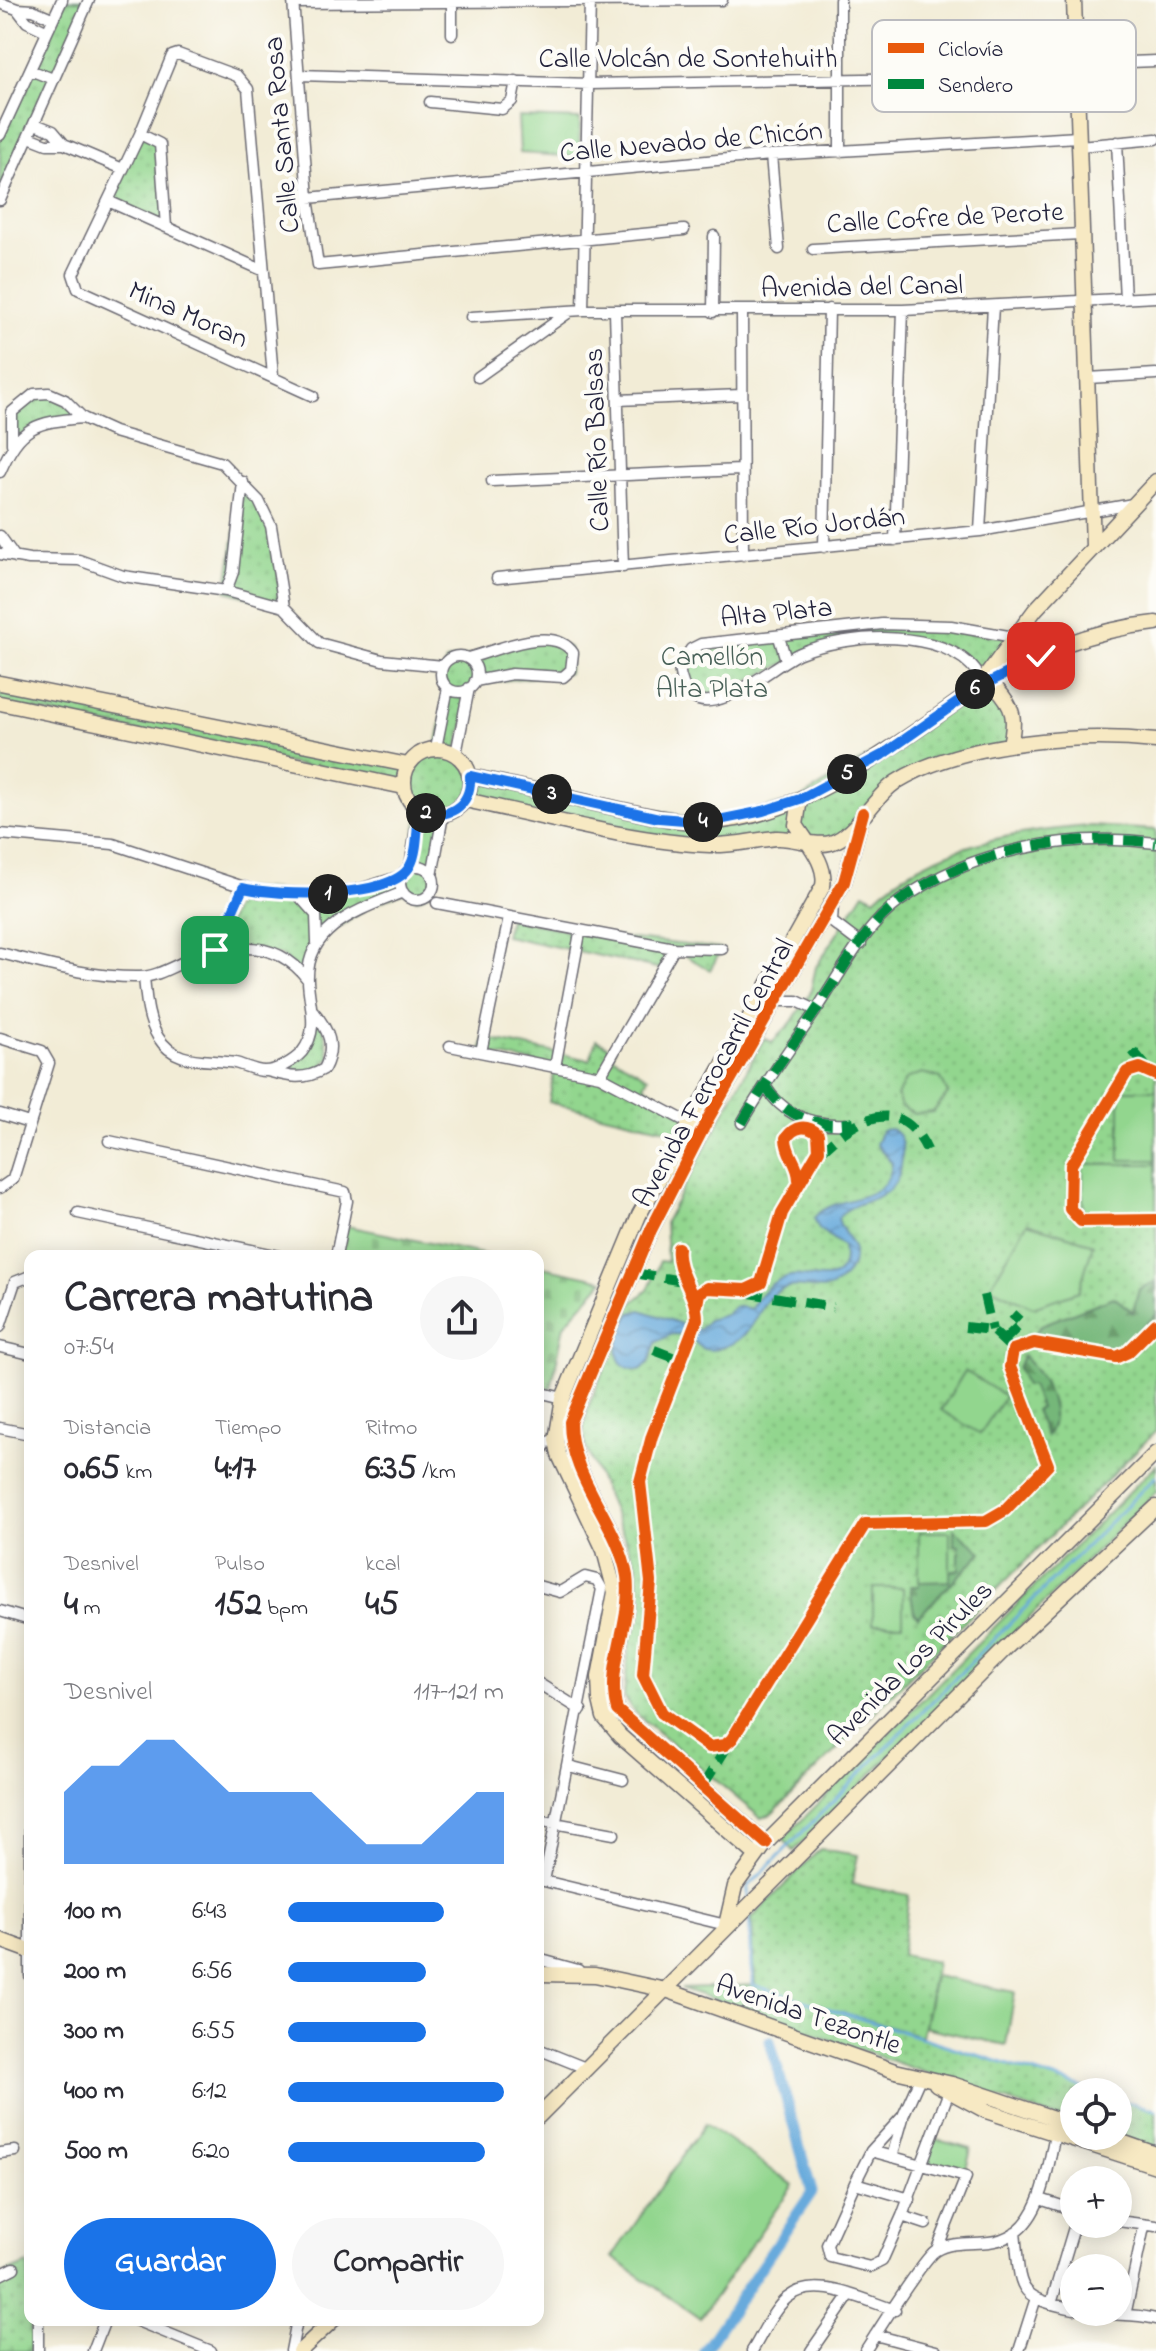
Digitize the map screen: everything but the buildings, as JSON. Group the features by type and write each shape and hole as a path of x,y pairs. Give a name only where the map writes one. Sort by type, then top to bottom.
{"street":[{"path":"0,135 62,0"},
{"path":"0,200 89,0"},
{"path":"293,2 722,0"},
{"path":"840,0 840,152"},
{"name":"Calle Cofre de Perote","path":"1074,0 1075,20"},
{"path":"583,310 590,1"},
{"name":"Calle Santa Rosa","path":"293,2 308,198 318,265 584,238"},
{"path":"452,2 452,34"},
{"path":"0,3 33,10 52,18"},
{"path":"17,9 27,22 46,31"},
{"name":"Mina Moran","path":"185,55 244,82 248,89 273,376 78,289 73,274 140,134 172,56 185,55"},
{"name":"Calle Volcán de Sontehuith","path":"1136,63 1156,61"},
{"path":"30,70 53,79"},
{"name":"Calle Volcán de Sontehuith","path":"299,75 590,84 872,79"},
{"path":"430,102 502,109 512,101 516,81"},
{"name":"Calle Cofre de Perote","path":"1078,112 1093,546"},
{"path":"35,124 53,131 64,144"},
{"path":"140,134 160,144 166,227"},
{"path":"29,137 47,144 64,144 123,169"},
{"name":"Calle Nevado de Chicón","path":"308,198 771,155 1156,139"},
{"path":"1117,142 1125,299"},
{"path":"771,155 779,249"},
{"path":"108,201 262,270"},
{"path":"584,238 684,230"},
{"name":"Calle Cofre de Perote","path":"813,249 1080,234"},
{"path":"713,312 714,236"},
{"name":"Avenida del Canal","path":"471,317 583,310 903,310 1156,297"},
{"path":"980,531 993,306"},
{"path":"824,547 829,309"},
{"path":"895,540 903,310"},
{"name":"Avenida del Canal","path":"478,377 569,312"},
{"name":"Calle Río Balsas","path":"615,312 623,567"},
{"path":"742,312 740,470 743,555"},
{"path":"1088,378 1156,374"},
{"path":"273,376 313,396"},
{"path":"0,472 12,444 12,412 34,394 49,393 65,400 83,418 146,444 222,463 259,501 271,526 284,607"},
{"path":"618,400 741,395"},
{"path":"12,444 43,422 83,418"},
{"path":"492,481 740,470"},
{"path":"978,688 1025,623 1156,481"},
{"path":"226,591 233,572 243,482"},
{"name":"Calle Río Jordán","path":"497,578 980,531 1133,504"},
{"path":"0,536 15,557"},
{"path":"0,554 79,560 134,578 226,591 284,607 319,643 382,660 443,666 457,656 468,658 545,638 564,643 573,653 571,670 556,679 512,674 458,692 448,688 441,677 443,666"},
{"path":"1025,623 1029,645 1052,651"},
{"path":"470,776 659,818 709,822 763,811 800,799 882,755 978,688 1052,651 1091,635 1156,623"},
{"name":"Alta Plata","path":"978,688 978,674 971,664 945,647 905,638 816,648 786,660 756,684 720,698 698,698 681,682 679,667 683,657 701,644 882,624 951,626 1014,637"},
{"path":"945,647 951,626"},
{"path":"779,637 786,660"},
{"path":"456,754 476,667 468,658"},
{"path":"0,683 408,765"},
{"path":"436,748 448,688"},
{"path":"978,688 996,688 1013,708 1010,744"},
{"path":"0,703 404,787"},
{"path":"465,800 665,840 712,845 778,838 823,844 841,839 893,784 915,772 1010,744 1085,737 1156,741"},
{"path":"436,748 456,754 470,776 465,800 454,811 443,815 419,810 407,798 404,787 408,765 416,756 436,748"},
{"path":"800,799 796,825 804,840"},
{"path":"0,834 113,844 243,888 299,896 360,889 402,876 410,867 419,810"},
{"name":"Avenida Ferrocarril Central","path":"586,1500 573,1453 570,1422 574,1407 651,1230 709,1117 844,882 863,813"},
{"path":"403,892 412,898 423,898 433,886 443,815"},
{"name":"Avenida Ferrocarril Central","path":"761,1849 617,1710 613,1682 626,1574 556,1440 563,1398 639,1215 823,886 822,870 804,840"},
{"path":"742,1123 861,944 899,902 940,877 991,857 1074,840 1156,843"},
{"path":"410,867 420,866 432,876"},
{"path":"402,876 403,892"},
{"path":"215,950 243,888"},
{"path":"317,942 353,912 403,892"},
{"path":"265,1071 287,1064 302,1052 312,1033 313,1011 308,980 317,942 316,915 299,896"},
{"path":"437,903 580,933 674,948 722,949"},
{"path":"833,904 832,922 861,944"},
{"path":"481,1052 509,918"},
{"path":"555,1067 580,933"},
{"path":"0,953 103,975 144,977 215,950 263,948 296,965 308,980"},
{"path":"600,1076 674,948"},
{"path":"144,977 148,1013 158,1037 175,1055 199,1062 223,1061 298,1079 311,1077 324,1069 331,1046 329,1034 313,1011"},
{"path":"776,1001 797,1001 816,1010"},
{"path":"0,1038 48,1056 49,1063 13,1179 0,1188"},
{"path":"450,1046 600,1076 689,1123"},
{"path":"765,1086 779,1104 812,1123 846,1124"},
{"path":"0,1114 29,1123"},
{"path":"109,1141 345,1192 347,1201 337,1250"},
{"path":"78,1213 252,1250"},
{"path":"640,1482 652,1436 686,1355 697,1319 697,1305 679,1264 678,1248"},
{"path":"0,1327 15,1282 24,1277"},
{"path":"0,1347 24,1353"},
{"path":"544,1393 563,1398"},
{"path":"0,1428 24,1433"},
{"path":"544,1447 547,1442 556,1440"},
{"name":"Avenida Los Pirules","path":"726,1925 735,1886 761,1849 1156,1453"},
{"name":"Avenida Los Pirules","path":"544,2111 666,1990 726,1925 1006,1648 1156,1507"},
{"path":"544,1588 560,1592 585,1577 597,1580 602,1589 581,1710 544,1870"},
{"path":"0,1611 24,1618"},
{"path":"544,1687 581,1710"},
{"path":"569,1766 623,1780"},
{"path":"544,1821 614,1834"},
{"path":"544,1884 726,1925"},
{"path":"2,1939 24,1948"},
{"path":"544,1961 595,1975"},
{"name":"Avenida Tezontle","path":"544,1974 595,1975 666,1990 950,2088 986,2111 1057,2127 1156,2166"},
{"path":"544,2051 588,2069"},
{"path":"892,2157 903,2116 920,2078"},
{"path":"903,2116 871,2151 826,2251 830,2257 877,2266 910,2199 950,2088"},
{"path":"937,2249 958,2243 995,2241 1015,2232 1029,2220 1040,2199 1057,2127"},
{"path":"1132,2146 1156,2154"},
{"path":"0,2153 15,2151"},
{"path":"865,2351 937,2249 966,2177 871,2151"},
{"path":"855,2183 910,2199"},
{"path":"1040,2199 1060,2205"},
{"path":"902,2216 926,2224"},
{"path":"1132,2224 1156,2226"},
{"path":"1132,2283 1144,2227"},
{"path":"1015,2232 1020,2279 1025,2291 1035,2301 1060,2306"},
{"path":"1051,2304 1071,2238"},
{"path":"0,2275 14,2268"},
{"path":"752,2351 785,2300 802,2288 819,2287 895,2310"},
{"path":"811,2351 849,2296"},
{"path":"1019,2351 1035,2301"},
{"path":"1132,2313 1156,2319"},
{"path":"38,2326 38,2351"},
{"path":"93,2351 103,2326"},
{"path":"150,2326 211,2351"},
{"path":"291,2351 296,2326"},
{"path":"300,2351 327,2326"},
{"path":"875,2335 918,2349 936,2351"}],"green space":[{"path":"62,0 89,0 0,200 0,135"},
{"path":"518,117 580,119 579,157 520,153"},
{"path":"140,134 160,144 166,227 108,201"},
{"path":"49,393 83,418 43,422 18,437 11,426 23,401"},
{"path":"243,482 271,526 284,607 226,591"},
{"name":"Camellón Alta Plata","path":"1025,623 1036,649 980,687 1008,700 1010,744 915,772 833,843 712,845 465,801 443,815 431,892 417,899 403,892 374,904 317,942 308,980 281,955 215,950 243,888 327,894 404,872 410,867 419,811 407,798 404,787 0,703 0,683 408,765 416,756 436,748 448,688 441,677 446,661 545,638 570,648 569,673 474,684 456,754 469,770 709,822 800,799 978,688 971,664 905,638 816,648 711,700 690,694 679,667 691,649 882,624 1014,637"},
{"path":"1091,826 1156,830 1156,1431 772,1814 761,1818 633,1711 624,1696 637,1567 585,1445 583,1428 589,1405 630,1305 648,1290 660,1261 667,1262 665,1222 764,1038 772,1042 791,1023 810,994 816,967 864,892 875,898 922,865 976,844 1034,832"},
{"path":"509,918 580,933 722,949 710,970 674,949 662,969 505,936"},
{"path":"313,1011 322,1022 330,1058 311,1077 265,1071 302,1052"},
{"path":"484,1038 590,1060 596,1040 615,1050 612,1056 648,1077 644,1085 694,1114 683,1133 549,1102 555,1067 481,1052"},
{"path":"922,1073 941,1078 948,1094 933,1112 914,1114 901,1107 897,1096 906,1079"},
{"path":"1120,1090 1156,1090 1156,1160 1120,1160"},
{"path":"1083,1164 1156,1164 1156,1216 1083,1216"},
{"path":"1027,1223 1093,1244 1079,1291 1033,1307 990,1287"},
{"path":"347,1226 463,1250 342,1250"},
{"path":"544,1267 604,1280 564,1325 551,1389 544,1387"},
{"path":"1156,1281 1156,1315 1119,1349 1034,1335 1041,1325 1114,1297 1133,1312 1139,1289"},
{"path":"1023,1356 1049,1394 1053,1416 1046,1437 1035,1410 1040,1408 1031,1385 1025,1386 1018,1368"},
{"path":"965,1371 1005,1396 980,1434 941,1410"},
{"path":"1156,1465 1156,1492 794,1851 783,1839"},
{"path":"954,1529 982,1552 918,1617 914,1613 910,1586 919,1586 919,1582 950,1581 950,1571 959,1570 959,1545 954,1545"},
{"path":"919,1532 950,1532 950,1581 919,1582"},
{"path":"873,1588 903,1588 903,1624 873,1624"},
{"path":"820,1849 858,1855 852,1884 909,1895 901,1955 936,1962 922,2036 768,1990 1060,2081 1060,2119 681,1988 755,1985 752,1918"},
{"path":"934,1976 1015,1992 1006,2045 924,2027"},
{"path":"1132,2103 1156,2110 1156,2152 1132,2142"},
{"path":"705,2124 793,2185 700,2318 612,2257"},
{"path":"934,2139 971,2149 965,2172 928,2163"},
{"path":"24,2266 24,2326 30,2326 31,2351 0,2351 0,2275"}],"water":[{"path":"891,1129 900,1137 902,1148 894,1185 876,1198 846,1210 838,1218 854,1253 850,1268 842,1280 825,1289 790,1287 780,1290 765,1303 743,1336 718,1349 706,1350 688,1335 672,1334 656,1342 649,1362 641,1370 622,1364 617,1349 631,1313 641,1310 699,1330 708,1320 725,1315 735,1306 751,1309 767,1288 783,1278 826,1278 841,1271 843,1246 819,1229 814,1218 823,1210 881,1187 889,1177 892,1163 876,1144 882,1130"}],"waterway":[{"path":"748,1900 748,1887 1156,1476"},
{"path":"749,1912 753,1985 1060,2081"},
{"path":"704,2351 812,2192 770,2041"},
{"path":"1132,2103 1156,2110"}],"marked path":[{"path":"742,1123 855,950 887,911 900,901 958,868 1023,848 1090,840 1156,843"},
{"path":"1133,1051 1149,1070"},
{"path":"765,1086 782,1106 804,1118 828,1124 854,1122"},
{"path":"819,1154 861,1122 890,1117 903,1121 916,1132 927,1150"},
{"path":"634,1273 689,1282"},
{"path":"744,1292 833,1307"},
{"path":"984,1295 992,1330"},
{"path":"1003,1341 1022,1323 1012,1314"},
{"path":"965,1327 992,1330 1013,1350"},
{"path":"654,1350 683,1361"},
{"path":"702,1787 730,1742"}],"cycle path":[{"path":"766,1843 617,1710 614,1677 626,1610 627,1576 614,1537 578,1463 570,1422 651,1230 709,1117 844,882 863,813"},
{"path":"1156,1075 1140,1068 1127,1072 1071,1165 1070,1209 1081,1221 1156,1220"},
{"path":"697,1305 699,1293 707,1288 746,1290 761,1283 782,1213 819,1150 818,1134 805,1128 793,1131 786,1138 799,1180"},
{"path":"678,1248 680,1266 694,1301 697,1319 652,1436 640,1482 651,1582 643,1675 662,1713 709,1747 725,1745 732,1739 865,1524 986,1521 1005,1510 1048,1465 1010,1367 1013,1350 1034,1343 1117,1357 1128,1352 1156,1324"}],"route":[{"path":"215,950 243,888 299,896 327,894 360,889 402,876 410,867 419,810 435,815 457,809 470,791 470,776 659,818 709,822 763,811 800,799 882,755 978,688 1041,656"}]}
